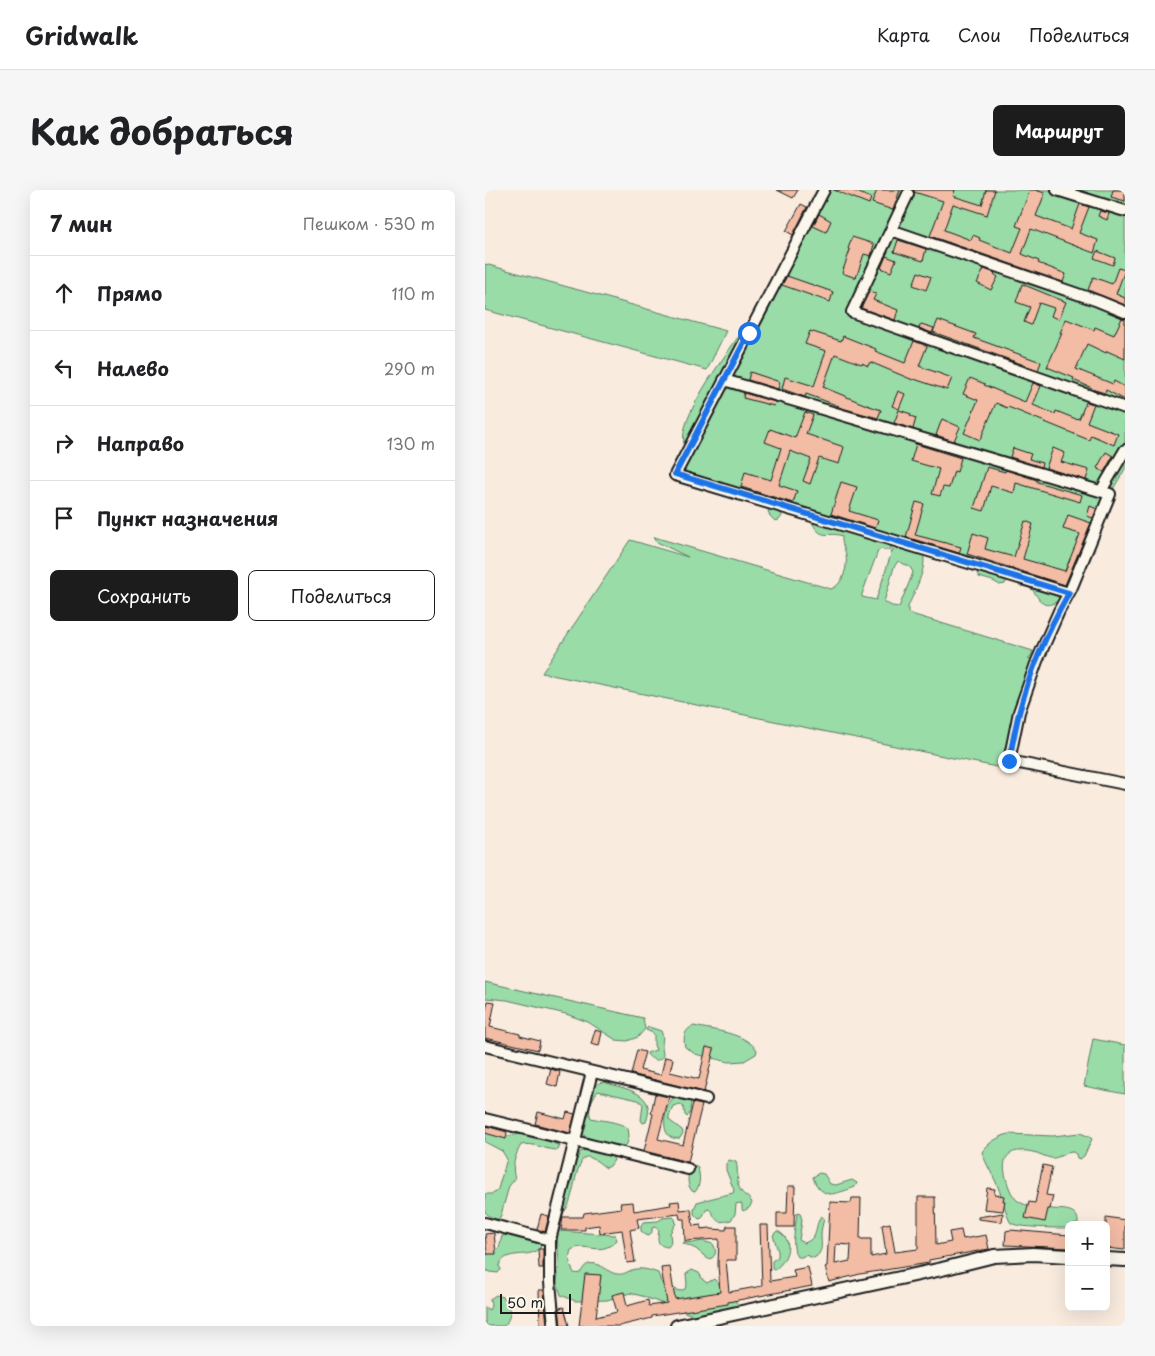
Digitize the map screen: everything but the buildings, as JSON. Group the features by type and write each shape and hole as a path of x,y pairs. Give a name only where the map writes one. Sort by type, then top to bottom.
{"main road":[{"path":"677,1326 994,1256 1033,1254 1065,1256"},
{"path":"1110,1259 1125,1260"}],"lane":[{"path":"824,190 675,474 1069,593"},
{"path":"1057,190 1125,211"},
{"path":"908,194 852,312 1125,408"},
{"path":"891,230 1125,312"},
{"path":"724,380 1110,494 1069,593 1037,661 1019,712 1009,761 1125,784"},
{"path":"1101,491 1125,450"},
{"path":"485,1046 706,1099"},
{"path":"554,1326 550,1282 550,1240 592,1072"},
{"path":"485,1119 688,1170"},
{"path":"485,1223 550,1240"}],"green space":[{"path":"824,190 1125,190 1125,469 1110,494 1071,589 1064,593 1057,601 1046,605 1031,589 1016,581 1006,577 1005,584 1000,585 979,577 977,573 979,569 897,544 889,549 878,551 862,594 862,597 876,600 892,551 897,546 923,554 922,573 908,607 908,613 1033,651 1028,658 1037,661 1019,712 1015,754 1011,770 542,673 630,540 688,557 655,541 654,537 831,589 842,580 845,570 846,553 842,536 819,532 813,524 814,519 675,475 687,445 684,443 684,433 694,405 721,361 742,332 748,328","holes":["898,561 910,567 913,572 899,607 884,602 894,567"]},
{"path":"485,264 726,331 707,370 485,310"},
{"path":"770,508 778,508 781,512 782,516 779,520 775,521 770,516 768,511"},
{"path":"485,982 643,1018 645,1029 638,1037 627,1041 616,1040 588,1022 566,1014 507,1000 485,998"},
{"path":"694,1026 744,1039 757,1050 756,1054 744,1061 729,1062 695,1054 685,1047 684,1040 688,1029"},
{"path":"649,1027 661,1031 663,1037 663,1055 662,1058 657,1060 650,1058 647,1054 656,1050 653,1033 646,1030"},
{"path":"1093,1039 1125,1045 1125,1094 1084,1086"},
{"path":"604,1082 637,1093 647,1104 646,1122 643,1123 641,1120 643,1104 638,1100 598,1091 594,1097 590,1108 591,1118 628,1128 629,1136 625,1146 596,1141 581,1133 592,1090 597,1084"},
{"path":"674,1097 691,1102 690,1112 687,1117 683,1106 680,1104 673,1106 669,1116 669,1120 682,1130 683,1133 680,1138 673,1138 668,1135 666,1130 665,1116 667,1108"},
{"path":"485,1133 510,1136 520,1134 549,1141 560,1146 558,1150 526,1144 521,1145 514,1161 515,1179 509,1186 499,1219 493,1218 485,1212 485,1194 493,1194 498,1189 507,1159 502,1151 485,1142"},
{"path":"1080,1133 1092,1139 1084,1156 1080,1159 1073,1152 1051,1158 1026,1151 1010,1154 1005,1161 1004,1167 1006,1178 1013,1196 1018,1201 1034,1207 1073,1212 1078,1221 1065,1221 1065,1228 1015,1225 1011,1223 982,1152 993,1141 1008,1134 1053,1136"},
{"path":"585,1150 612,1156 614,1160 606,1168 597,1161 585,1157 581,1162 571,1198 565,1211 562,1211 561,1205 578,1156 580,1152"},
{"path":"729,1160 736,1162 739,1188 752,1203 749,1208 743,1211 742,1204 736,1204 735,1214 731,1220 721,1222 717,1220 709,1209 699,1219 694,1214 697,1202 733,1193 734,1190 726,1170 726,1164"},
{"path":"694,1166 698,1168 700,1177 695,1192 690,1188 688,1180 690,1168"},
{"path":"819,1173 824,1174 830,1184 836,1185 852,1180 857,1183 855,1187 830,1194 817,1186 813,1177"},
{"path":"799,1212 802,1220 799,1240 804,1243 809,1241 814,1235 821,1216 824,1218 821,1233 821,1250 814,1258 805,1255 797,1257 795,1252 794,1236 797,1213"},
{"path":"673,1217 676,1223 670,1233 671,1243 668,1247 660,1244 658,1240 659,1230 655,1227 652,1228 649,1236 641,1231 643,1222"},
{"path":"559,1231 615,1235 617,1240 605,1248 582,1247 571,1250 570,1262 574,1273 581,1272 589,1264 597,1264 617,1274 623,1274 635,1269 645,1269 658,1273 661,1282 679,1291 685,1289 687,1284 686,1274 692,1270 699,1273 707,1283 714,1279 739,1305 747,1305 994,1252 999,1258 698,1317 630,1293 607,1300 575,1301 561,1295 557,1283 559,1262 557,1234"},
{"path":"777,1231 786,1239 788,1250 783,1262 774,1270 772,1269 772,1261 778,1257 778,1251 773,1235"},
{"path":"510,1235 540,1244 541,1247 531,1253 504,1258 499,1266 501,1269 498,1273 485,1270 485,1256 499,1248 502,1236"},
{"path":"702,1241 713,1244 715,1255 712,1258 708,1259 696,1249 683,1243"},
{"path":"496,1295 502,1297 509,1304 509,1316 504,1326 487,1326 485,1323 485,1307 489,1310 491,1306 490,1299"}],"route":[{"path":"749,333 675,474 1069,593 1037,661 1019,712 1009,761"}]}
